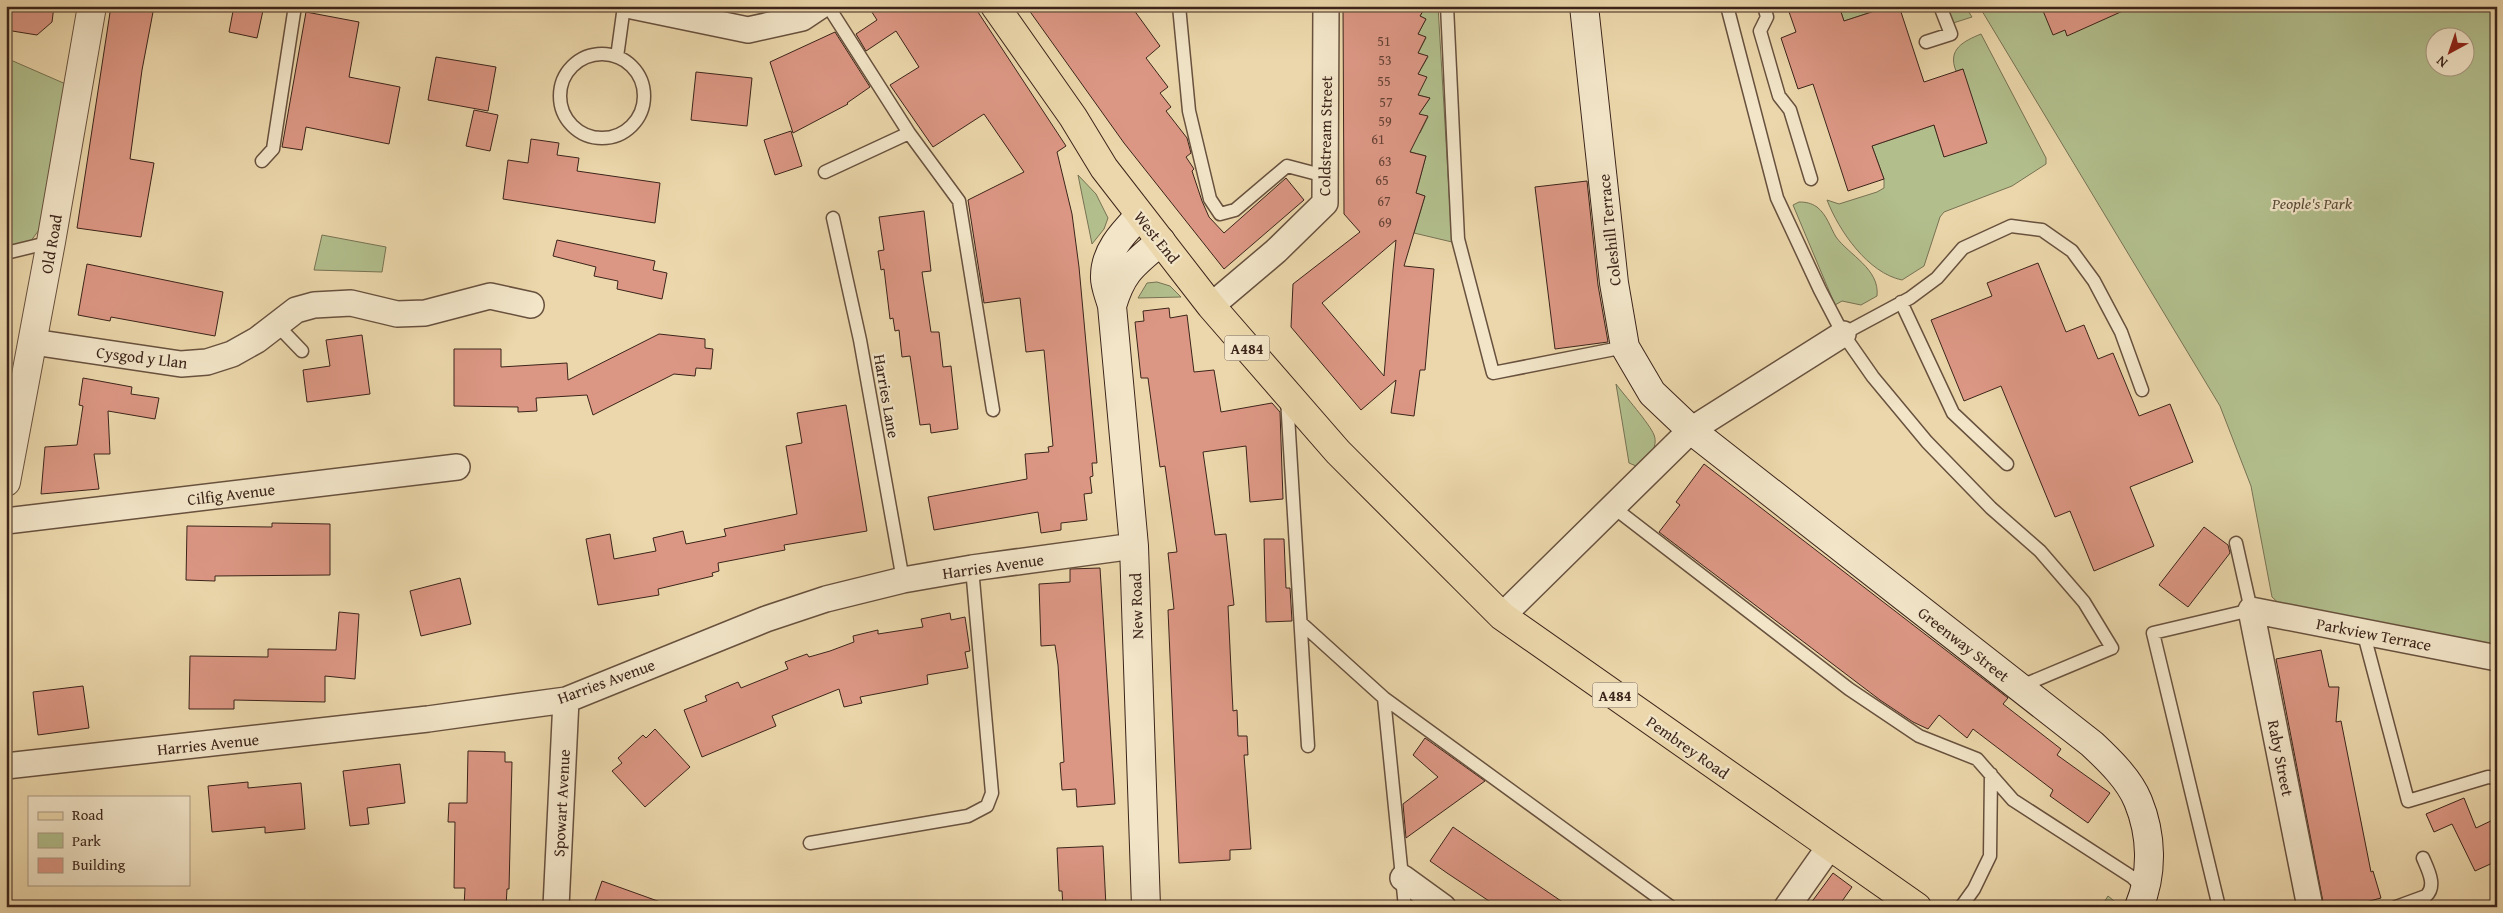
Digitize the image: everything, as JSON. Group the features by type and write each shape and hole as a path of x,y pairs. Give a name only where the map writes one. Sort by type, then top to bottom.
{"main road":[{"name":"Old Road","path":"6,482 33,342 92,6"},
{"name":"West End","path":"995,6 1073,117 1104,168 1139,216 1161,241 1211,306 1338,452"},
{"name":"Coleshill Terrace","path":"1584,6 1614,283 1625,347 1652,393 1692,430"},
{"name":"New Road","path":"1139,216 1116,243 1108,256 1104,277 1112,306 1134,546 1146,907"},
{"name":"New Road","path":"1112,306 1118,284 1129,268 1161,241"},
{"name":"Greenway Street","path":"1692,430 2099,750 2112,763 2138,800 2150,851 2142,899"},
{"name":"Pembrey Road","path":"1338,452 1502,616 1917,907"}],"street":[{"path":"632,6 748,30 802,18 820,6"},
{"name":"Coldstream Street","path":"1211,306 1276,251 1325,202 1326,6"},
{"name":"Cysgod y Llan","path":"33,342 182,364 207,362 232,354 277,325 296,310 314,305 351,303 397,314 425,313 490,296 531,305"},
{"path":"1502,616 1692,430 1843,334"},
{"name":"Cilfig Avenue","path":"6,521 457,467"},
{"name":"Harries Avenue","path":"6,766 428,719 566,700 766,619 826,599 903,580 972,568 1134,546"},
{"name":"Parkview Terrace","path":"2251,610 2497,658"},
{"name":"Raby Street","path":"2251,610 2310,907"},
{"name":"Spowart Avenue","path":"556,907 566,700"},
{"path":"1787,907 1830,846"},
{"path":"1403,878 1443,907"}],"lane":[{"path":"262,161 273,149 295,6"},
{"path":"617,56 624,6"},
{"path":"828,6 909,133 959,201 993,410"},
{"path":"1179,6 1189,111 1210,199 1220,214 1235,210 1287,166 1325,176"},
{"path":"1447,6 1458,239 1493,373 1625,347"},
{"path":"1727,6 1777,198 1843,334 1873,377 1927,442 1991,508 2040,551 2084,602 2112,648 2019,687"},
{"path":"1764,6 1767,18 1760,31 1779,96 1790,110 1811,179"},
{"path":"1926,42 1951,34 1940,6"},
{"path":"604,54 617,56 629,64 639,75 644,88 644,103 639,117 630,128 617,136 603,138 588,136 568,120 562,108 560,95 563,82 569,70 579,61 591,56 604,54"},
{"path":"825,172 909,133"},
{"name":"Harries Lane","path":"833,218 860,340 903,580"},
{"path":"1843,334 1901,302 1937,278 1963,248 2011,226 2042,230 2072,251 2094,281 2121,332 2142,390"},
{"path":"6,253 51,242"},
{"path":"1901,302 1953,413 2007,464"},
{"path":"277,325 302,351"},
{"path":"1286,394 1302,623 1308,746"},
{"path":"1613,507 1849,689 1919,736 1977,759 2014,800 2132,877 2142,899"},
{"path":"2219,907 2153,634 2251,610 2236,543"},
{"path":"810,843 968,816 988,806 992,793 972,568"},
{"path":"1302,623 1384,698 1671,907"},
{"path":"2363,631 2408,801 2488,777 2497,778"},
{"path":"1384,698 1405,907"},
{"path":"1961,907 1974,889 1990,856 1991,774"},
{"path":"2396,907 2426,896 2429,893 2432,883 2423,858"}],"green space":[{"path":"1426,6 1438,6 1452,242 1414,233 1425,196 1416,193 1426,156 1407,151 1414,132 1420,133 1428,117 1419,114 1430,98 1418,95 1418,74 1428,57 1418,53 1426,38 1418,34 1426,19 1420,16"},
{"path":"1839,6 1890,6 1844,21"},
{"path":"1943,6 1965,6 1972,17 1950,24"},
{"name":"People's Park","path":"1979,6 2497,6 2497,647 2287,611 2272,597 2251,486 2220,406"},
{"path":"1981,34 2046,158 2046,164 2012,186 1944,212 1940,217 1924,266 1902,280 1890,276 1866,260 1856,249 1839,225 1827,200 1839,204 1884,188 1884,179 1872,146 1934,125 1944,157 1963,69 1956,71 1954,63 1955,51 1963,43"},
{"path":"6,58 68,85 45,222 30,242 6,251"},
{"path":"1078,175 1096,194 1108,218 1104,229 1092,244"},
{"path":"1799,202 1817,207 1823,214 1836,237 1869,270 1877,286 1877,296 1861,305 1842,301 1835,305 1793,205"},
{"path":"322,235 386,247 382,272 314,270"},
{"path":"1157,282 1170,286 1181,297 1138,298 1147,283"},
{"path":"1616,384 1654,435 1655,444 1651,453 1636,466 1629,463"},
{"path":"2108,896 2119,905 2120,907 2101,907"}],"building":[{"path":"6,6 54,6 52,22 37,35 6,30"},
{"path":"111,6 125,6 153,12 142,70 130,159 154,163 141,237 77,228"},
{"path":"234,6 264,6 257,38 229,32"},
{"path":"868,6 974,6 1066,146 1057,152 1072,214 1079,267 1097,463 1092,463 1093,476 1090,477 1092,493 1084,494 1087,520 1061,523 1061,530 1041,533 1038,512 934,530 928,497 1027,479 1025,454 1049,452 1048,447 1053,446 1044,350 1026,352 1020,298 984,303 968,200 1024,172 984,114 933,147 890,85 919,67 896,31 866,51 856,34 877,20"},
{"path":"1026,6 1131,6 1160,46 1146,58 1168,87 1160,93 1171,107 1166,111 1187,138 1191,153 1186,157 1194,169 1192,171 1202,201 1209,217 1224,233 1286,178 1304,200 1224,269 1124,143"},
{"path":"1343,6 1426,6 1420,16 1426,19 1418,34 1426,37 1418,53 1428,56 1418,74 1427,77 1418,95 1430,98 1419,114 1428,116 1410,152 1426,156 1416,193 1425,196 1404,266 1434,269 1425,370 1420,370 1414,416 1391,413 1396,380 1361,410 1291,327 1293,284 1360,232 1344,214","holes":["1396,240 1384,376 1322,303"]},
{"path":"1787,6 1839,6 1844,21 1890,6 1899,6 1924,82 1963,69 1987,143 1944,157 1934,125 1872,146 1884,179 1848,191 1813,84 1798,89 1781,38 1796,32"},
{"path":"2041,6 2134,6 2067,36 2065,30 2053,35"},
{"path":"306,12 359,22 349,77 400,87 389,144 306,127 302,150 282,147"},
{"path":"835,32 870,87 848,104 793,133 770,62"},
{"path":"436,57 496,67 488,111 428,100"},
{"path":"696,72 752,78 747,126 691,120"},
{"path":"474,110 498,115 490,151 466,146"},
{"path":"791,131 802,166 775,175 764,140"},
{"path":"531,139 559,143 557,155 579,158 577,171 660,183 655,223 503,199 508,160 528,163"},
{"path":"1587,181 1598,285 1608,342 1555,349 1535,187"},
{"path":"924,211 931,271 922,272 931,332 939,332 943,367 951,366 958,429 931,433 930,424 920,425 910,356 902,357 899,330 895,331 893,318 890,319 884,269 881,270 878,251 884,250 879,217"},
{"path":"557,240 655,261 653,270 667,273 662,299 617,289 618,281 594,276 596,267 553,256"},
{"path":"2038,263 2066,332 2084,325 2098,359 2113,353 2139,416 2170,404 2193,462 2130,487 2154,546 2094,571 2070,511 2055,517 2001,386 1964,401 1931,320 1992,296 1987,283"},
{"path":"87,264 223,292 215,336 111,317 110,321 78,315"},
{"path":"1169,308 1170,318 1187,315 1194,372 1214,370 1221,412 1272,403 1280,412 1283,499 1250,502 1246,446 1203,452 1215,535 1226,534 1234,605 1228,606 1233,711 1237,710 1238,736 1247,736 1248,755 1244,755 1251,849 1230,850 1230,860 1179,863 1168,610 1174,609 1168,553 1177,552 1165,466 1160,467 1148,378 1141,378 1135,322 1144,321 1143,311"},
{"path":"659,334 705,339 705,348 713,349 711,369 696,368 695,376 674,374 593,415 587,395 536,398 537,411 518,412 518,407 454,406 454,349 501,349 501,367 567,363 568,380"},
{"path":"362,335 370,394 307,402 303,370 330,366 326,340"},
{"path":"83,378 132,387 131,394 159,398 155,419 108,411 110,454 94,454 99,489 41,494 45,447 77,445 83,406 79,405"},
{"path":"846,405 867,531 784,545 785,550 718,563 719,571 712,573 713,576 658,589 659,595 598,605 586,539 610,534 614,559 656,551 653,538 683,531 686,544 726,536 724,529 797,514 786,446 802,443 797,413"},
{"path":"1704,464 2008,698 2003,704 2061,749 2057,755 2110,793 2088,823 2050,796 2053,790 1973,729 1967,738 1939,715 1928,729 1913,722 1880,700 1659,532 1680,505 1676,502"},
{"path":"272,523 330,524 330,575 215,576 215,581 186,580 187,526 272,527"},
{"path":"2204,527 2228,545 2230,553 2188,607 2159,585"},
{"path":"1264,539 1284,539 1286,588 1290,588 1292,621 1266,622"},
{"path":"1100,568 1115,804 1077,807 1076,789 1062,790 1060,763 1064,762 1058,665 1055,645 1041,646 1039,584 1070,582 1070,569"},
{"path":"460,578 471,624 421,636 410,591"},
{"path":"339,612 359,614 355,679 325,676 325,702 234,700 234,709 189,709 190,656 268,657 268,649 336,650"},
{"path":"950,613 951,620 965,617 970,651 965,652 968,668 927,675 928,684 860,697 862,703 844,707 839,689 772,716 776,726 702,757 684,710 707,701 705,696 738,682 741,688 788,669 785,662 807,654 809,657 830,651 854,642 853,636 878,630 878,634 923,627 921,619"},
{"path":"2321,650 2329,687 2339,687 2336,722 2341,721 2371,872 2373,871 2381,898 2347,907 2324,907 2276,659"},
{"path":"83,686 89,728 38,735 33,692"},
{"path":"655,729 690,767 645,807 612,771 622,763 618,758 643,735 646,738"},
{"path":"1425,738 1485,781 1406,838 1403,804 1438,777 1413,755"},
{"path":"468,751 505,752 505,762 512,762 509,889 507,889 506,907 464,907 465,888 454,888 455,822 448,822 449,803 467,803"},
{"path":"400,764 405,803 367,808 369,824 350,826 343,771"},
{"path":"248,782 248,788 301,783 305,829 265,833 265,827 212,832 208,786"},
{"path":"2464,798 2476,828 2497,818 2497,861 2475,871 2452,824 2434,832 2426,814"},
{"path":"1453,827 1570,907 1498,907 1447,873 1430,861"},
{"path":"1103,846 1106,907 1063,907 1062,891 1059,891 1057,848"},
{"path":"1833,873 1852,887 1838,907 1808,907"},
{"path":"602,881 666,904 666,907 593,907"}]}
